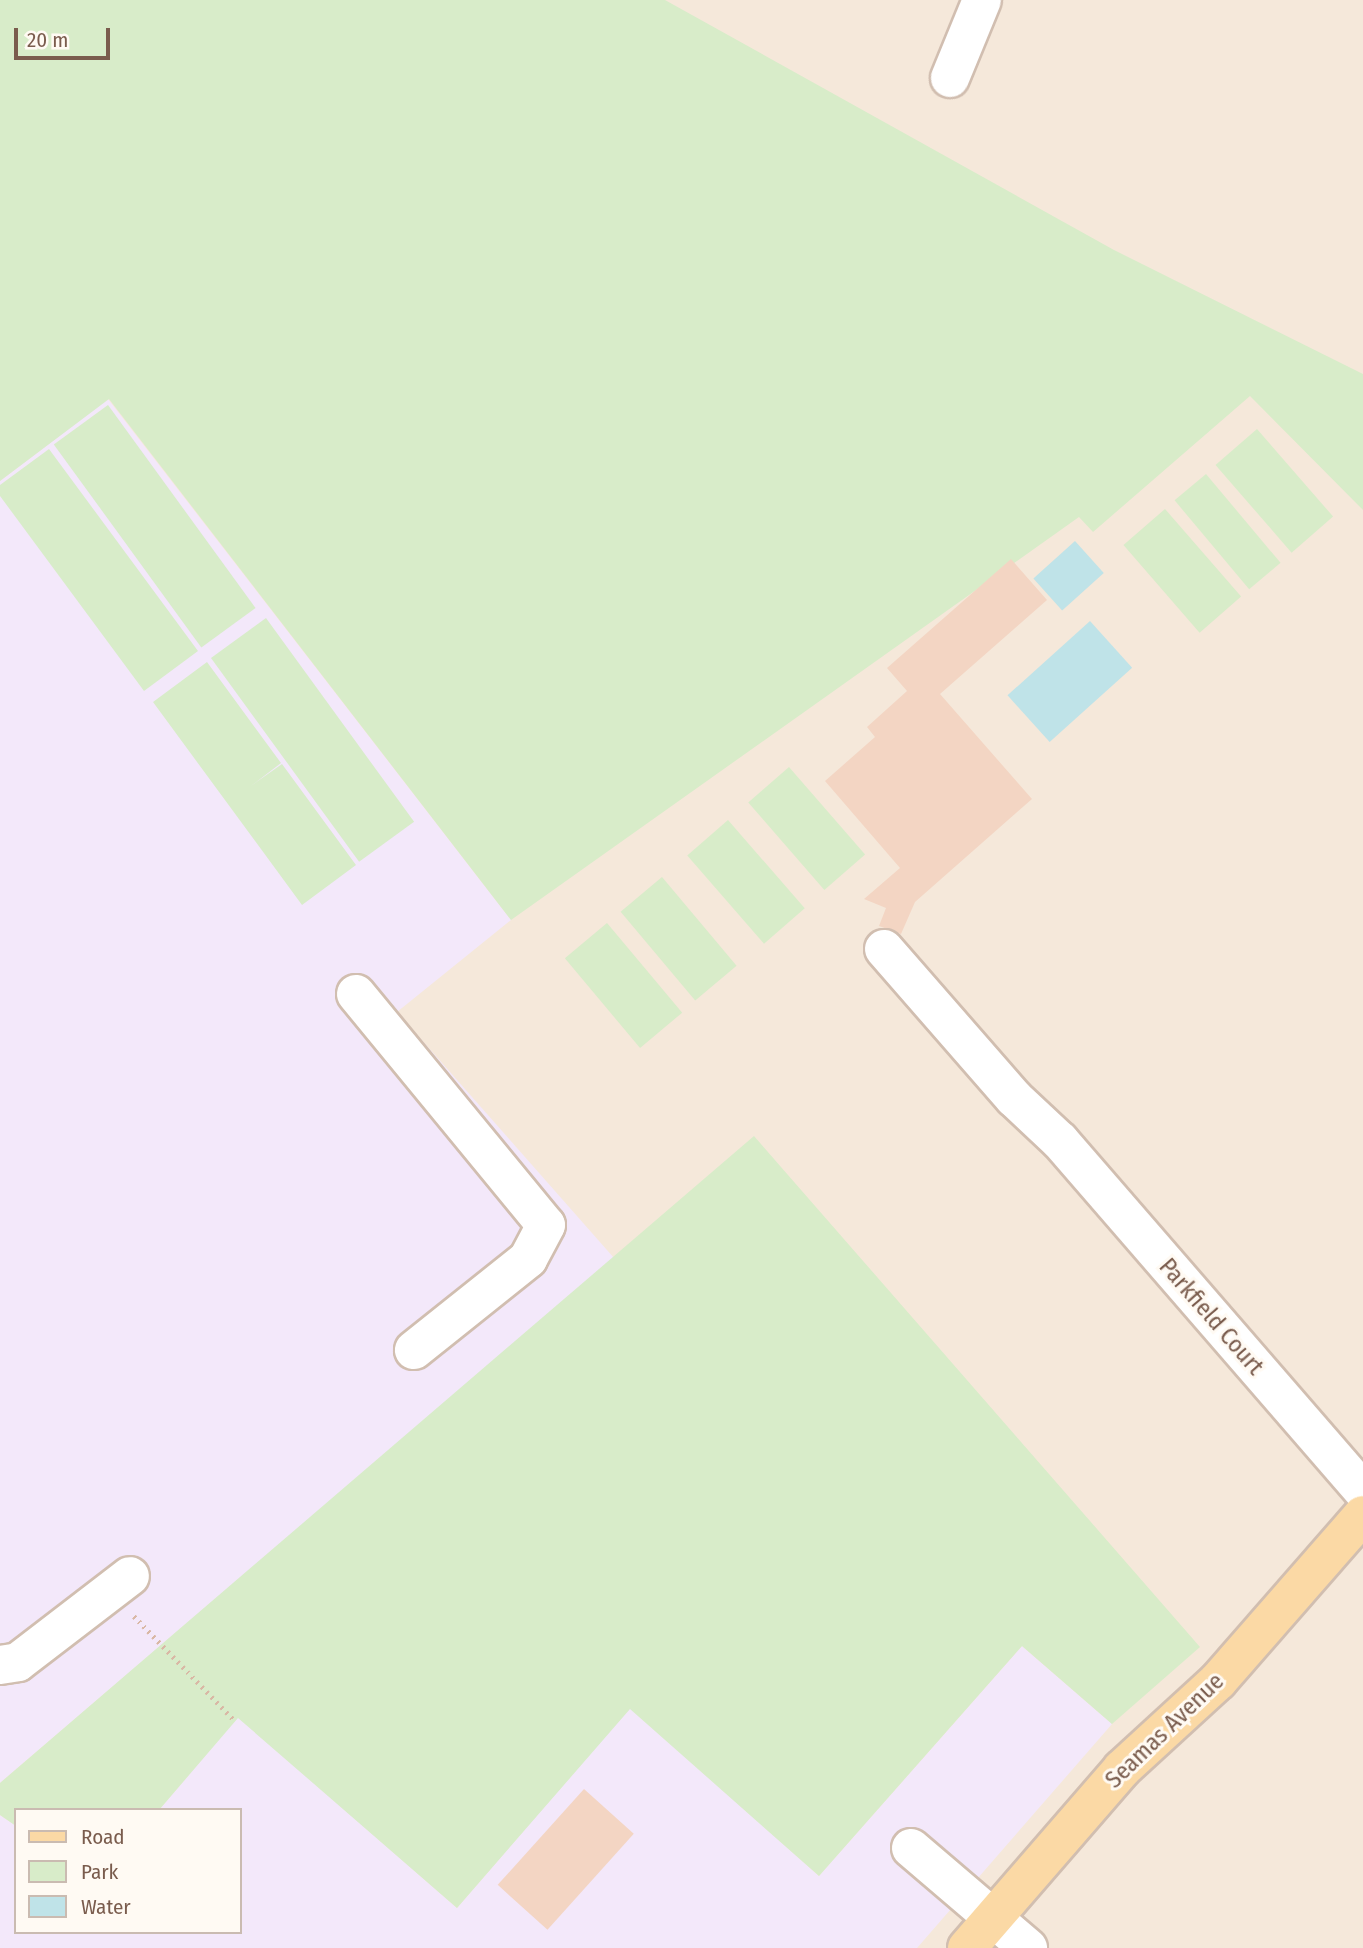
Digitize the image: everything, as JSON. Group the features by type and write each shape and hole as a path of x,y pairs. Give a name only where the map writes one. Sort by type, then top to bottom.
{"main road":[{"name":"Seamas Avenue","path":"967,1948 1122,1769 1218,1681 1363,1515"}],"street":[{"path":"950,78 982,0"},
{"name":"Parkfield Court","path":"884,949 1014,1098 1060,1141 1363,1491"},
{"path":"356,994 546,1225 528,1259 414,1350"},
{"path":"0,1665 18,1662 121,1582"},
{"path":"911,1847 1028,1948"}],"path":[{"path":"121,1582 160,1649 235,1721"}],"shaded area":[{"path":"0,0 1363,0 1363,1948 0,1948"},
{"path":"108,399 511,920 397,1012 614,1258 0,1783 0,481"},
{"path":"1022,1646 1112,1724 917,1948 0,1948 0,1815 14,1825 14,1934 242,1934 242,1808 161,1808 238,1717 457,1908 630,1708 819,1876"}],"green space":[{"path":"0,0 665,0 1114,250 1363,374 1363,510 1250,396 1093,532 1079,517 511,920 109,399 0,481"},
{"path":"108,405 256,608 201,647 54,444"},
{"path":"1257,429 1333,517 1292,553 1215,465"},
{"path":"49,449 198,651 144,691 0,496 0,485"},
{"path":"1206,474 1281,563 1249,589 1175,500"},
{"path":"1165,509 1241,597 1200,633 1123,545"},
{"path":"266,618 414,822 359,862 211,658"},
{"path":"207,662 281,763 251,786 282,764 356,865 302,905 153,702"},
{"path":"789,767 865,855 824,890 748,802"},
{"path":"728,820 805,908 764,944 687,855"},
{"path":"662,877 737,966 695,1001 621,912"},
{"path":"607,923 682,1013 640,1048 565,958"},
{"path":"754,1136 1200,1647 1112,1724 1022,1646 819,1876 630,1709 457,1908 238,1718 161,1808 14,1808 14,1825 0,1815 0,1783"}],"water":[{"path":"1075,541 1104,573 1062,610 1033,578"},
{"path":"1090,621 1132,668 1050,742 1008,695"}],"building":[{"path":"1011,559 1047,600 940,694 1032,799 915,902 901,934 879,926 886,908 864,899 900,868 825,781 875,737 867,727 907,691 887,668"},
{"path":"584,1789 634,1834 547,1930 498,1885"}]}
